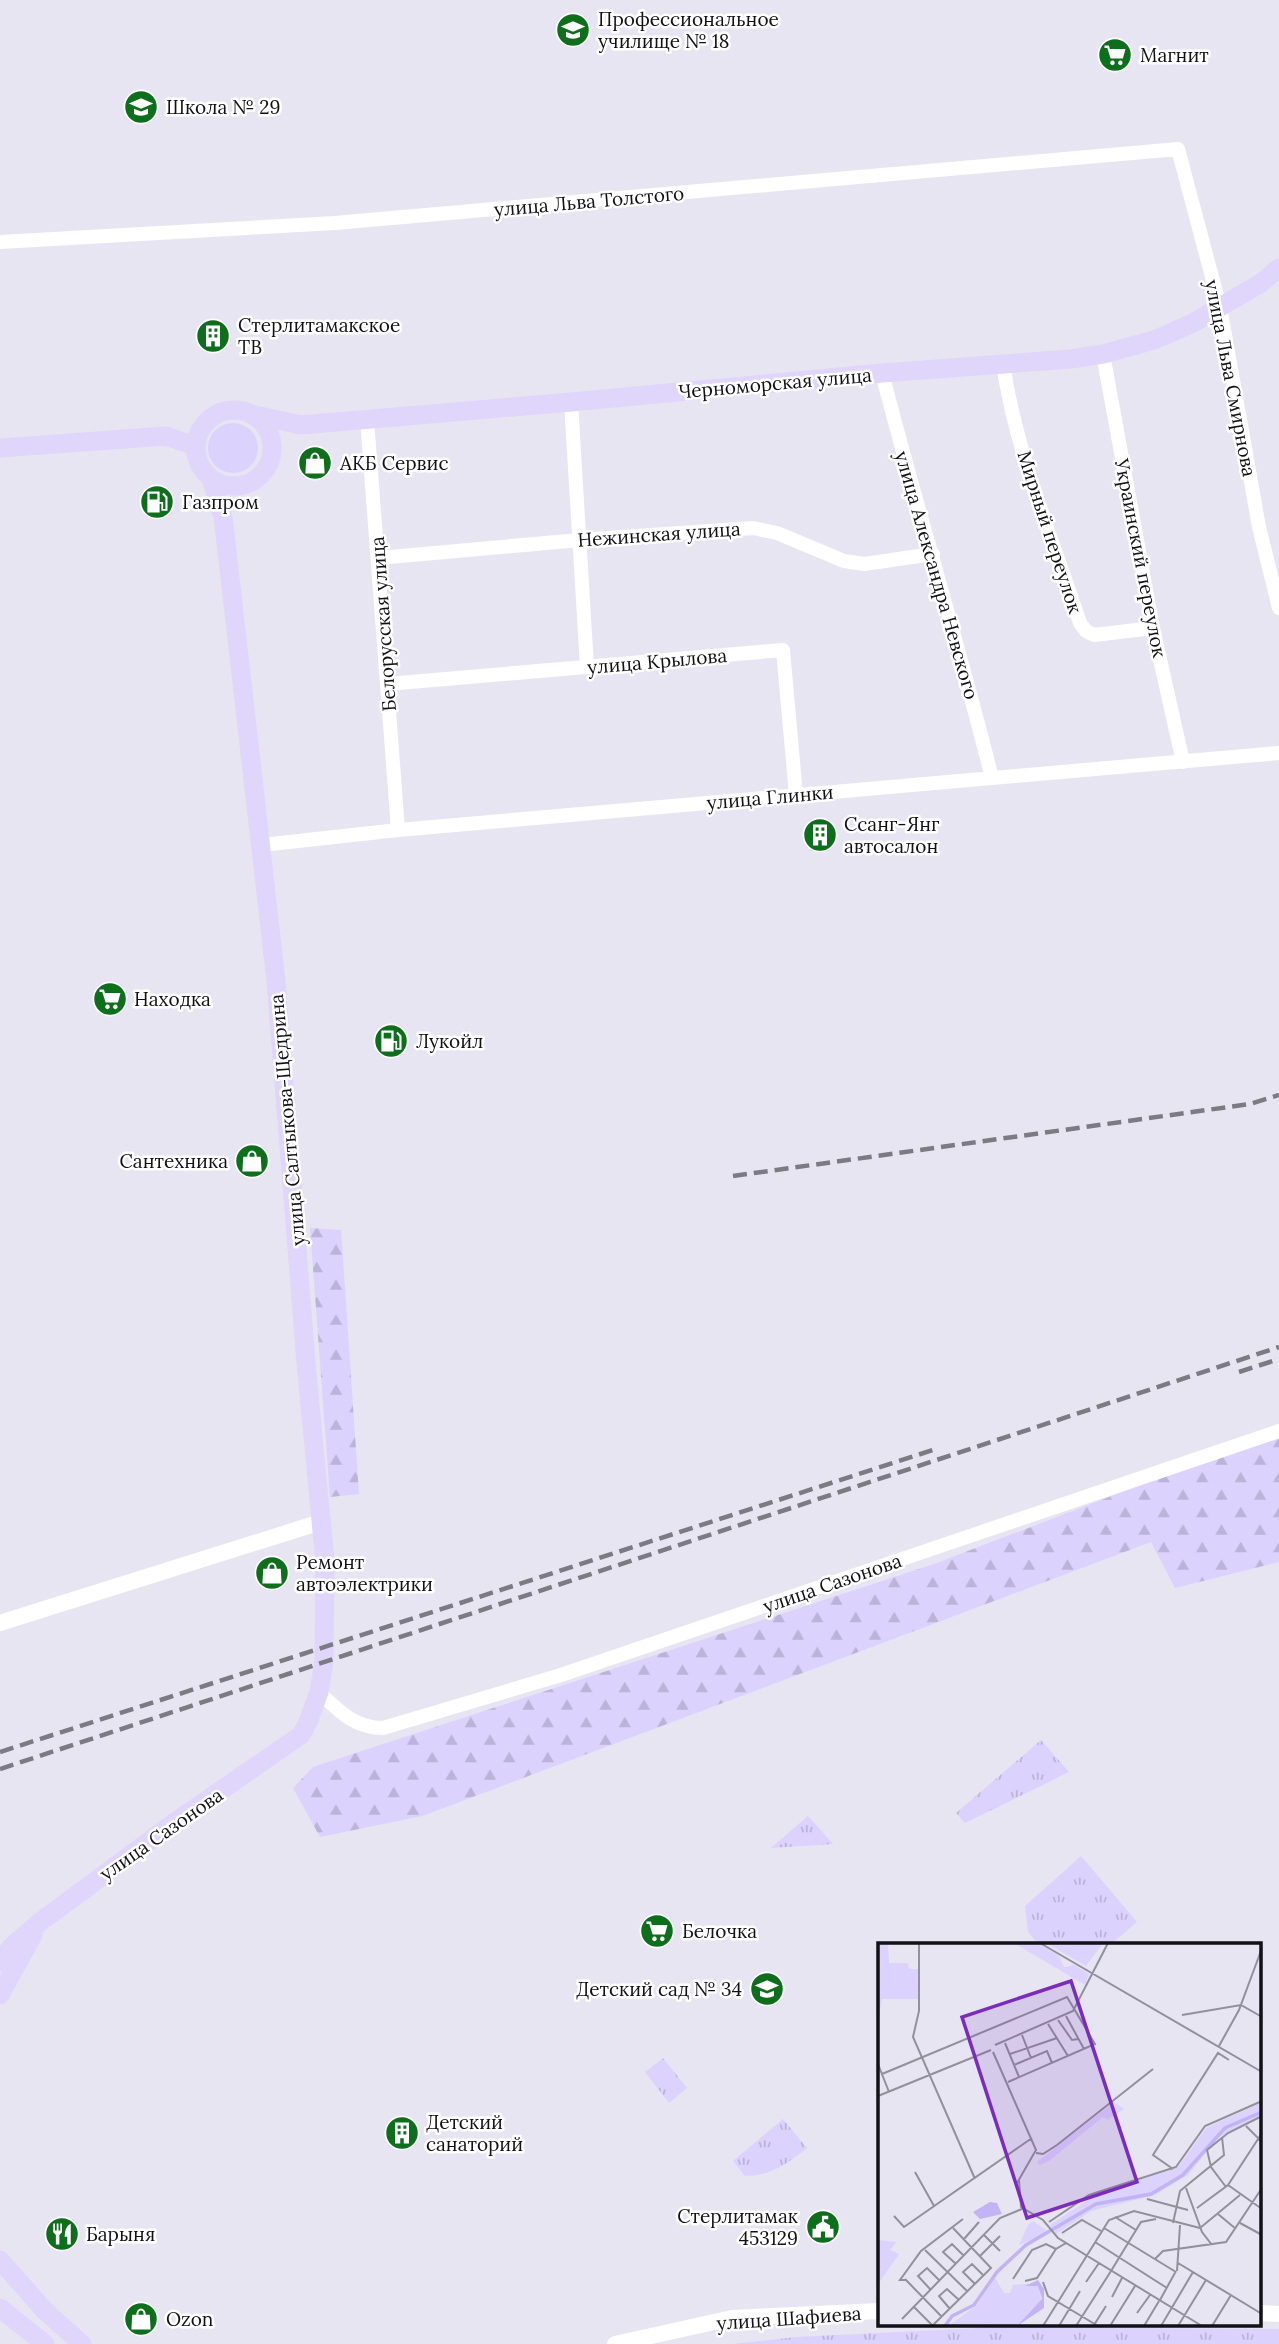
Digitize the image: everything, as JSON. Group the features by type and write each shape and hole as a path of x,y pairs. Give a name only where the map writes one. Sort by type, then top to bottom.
{"main road":[{"name":"Черноморская улица","path":"251,414 301,425 882,373 1071,359 1103,354 1154,340 1220,307 1261,283 1279,268"},
{"path":"0,449 166,436 215,415 227,410 239,410 261,421 272,442 269,465 253,482 231,487 211,479 202,470 195,446 205,423 215,415"},
{"path":"272,454 301,425"},
{"path":"166,436 195,446"},
{"name":"улица Салтыкова-Щедрина","path":"211,479 223,517 262,845 325,1562 324,1661 319,1692 301,1735 283,1748"},
{"path":"223,517 242,486"},
{"name":"улица Сазонова","path":"0,1962 11,1947 40,1922 175,1822 283,1748"},
{"name":"улица Сазонова","path":"0,1995 40,1922"},
{"path":"0,2260 45,2311 82,2344"},
{"path":"0,2308 45,2344"}],"street":[{"name":"улица Льва Толстого","path":"0,242 335,223 1178,149"},
{"name":"улица Льва Смирнова","path":"1178,149 1220,307 1259,527 1279,608"},
{"name":"Украинский переулок","path":"1103,354 1153,628 1183,762"},
{"name":"Мирный переулок","path":"1003,364 1016,425 1080,623 1086,631 1094,635 1153,628"},
{"name":"улица Александра Невского","path":"882,373 992,778"},
{"path":"571,402 587,667"},
{"name":"Белорусская улица","path":"367,419 398,830"},
{"name":"Нежинская улица","path":"378,558 753,527 777,533 844,561 864,564 933,554"},
{"name":"улица Крылова","path":"387,684 783,650 796,795"},
{"name":"улица Глинки","path":"262,845 398,830 1279,753"},
{"name":"улица Сазонова","path":"319,1692 346,1718 369,1728 383,1728 561,1675 1279,1431"},
{"path":"0,1623 321,1522"},
{"name":"улица Шафиева","path":"615,2344 732,2318 878,2311"}],"green space":[{"path":"233,423 250,431 258,448 250,465 233,473 216,465 208,448 216,431"},
{"path":"310,1228 341,1230 359,1494 330,1497"},
{"path":"1279,1432 1279,1562 1175,1588 1151,1542 422,1816 320,1837 293,1788 313,1767 934,1564"},
{"path":"1041,1740 1069,1772 965,1823 956,1813"},
{"path":"808,1816 833,1844 771,1848"},
{"path":"1081,1856 1137,1922 1112,1943 1037,1943 1028,1932 1025,1906"},
{"path":"663,2058 687,2088 669,2103 645,2072"},
{"path":"783,2119 807,2148 771,2171 745,2176 733,2161"},
{"path":"1000,2327 1279,2329 1279,2344 733,2344 796,2337"}],"railway":[{"path":"733,1176 1250,1104 1279,1095"},
{"path":"0,1769 1279,1347"},
{"path":"1239,1372 1279,1359"},
{"path":"0,1752 936,1449"}],"place":[{"name":"Профессиональное училище № 18","path":"573,30"},
{"name":"Магнит","path":"1115,55"},
{"name":"Школа № 29","path":"141,107"},
{"name":"Стерлитамакское ТВ","path":"213,336"},
{"name":"АКБ Сервис","path":"315,463"},
{"name":"Газпром","path":"157,502"},
{"name":"Ссанг-Янг автосалон","path":"820,835"},
{"name":"Находка","path":"110,999"},
{"name":"Лукойл","path":"391,1041"},
{"name":"Сантехника","path":"252,1161"},
{"name":"Ремонт автоэлектрики","path":"272,1573"},
{"name":"Белочка","path":"657,1931"},
{"name":"Детский сад № 34","path":"767,1989"},
{"name":"Детский санаторий","path":"402,2133"},
{"name":"Стерлитамак 453129","path":"823,2227"},
{"name":"Барыня","path":"62,2234"},
{"name":"Ozon","path":"141,2319"}]}
